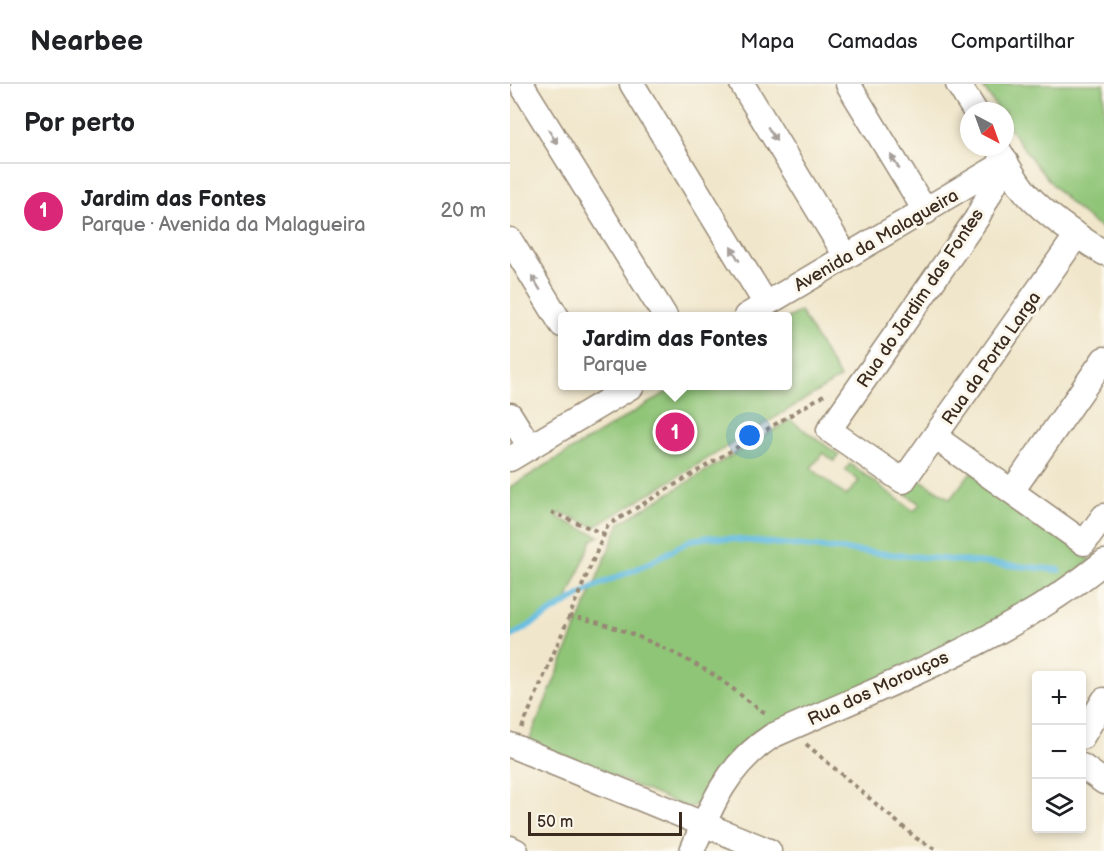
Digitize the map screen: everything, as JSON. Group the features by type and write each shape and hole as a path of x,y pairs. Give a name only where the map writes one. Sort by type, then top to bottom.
{"street":[{"path":"632,84 756,310"},
{"path":"742,84 846,256"},
{"path":"848,84 926,212"},
{"path":"958,84 969,102"},
{"path":"520,89 662,312"},
{"name":"Avenida da Malagueira","path":"756,310 846,256 926,212 1000,156"},
{"name":"Rua do Jardim das Fontes","path":"903,481 829,430 976,218 1001,156"},
{"path":"1002,156 1027,194 1077,235 1104,253"},
{"name":"Rua da Porta Larga","path":"903,481 1077,235"},
{"path":"510,240 558,318"},
{"path":"1012,491 1104,359"},
{"path":"510,415 520,453 604,393"},
{"path":"935,437 1084,543 1104,516"},
{"name":"Rua dos Morouços","path":"692,851 733,769 753,748 772,736 898,681 1018,622 1104,562"},
{"path":"1086,730 1104,700"},
{"path":"515,739 769,851"},
{"path":"1086,769 1104,782"},
{"path":"510,848 516,851"}],"path":[{"path":"515,739 608,525 828,392"},
{"path":"551,512 604,534"}],"green space":[{"path":"981,84 1104,84 1104,231 1049,181 1026,152 1014,134 1014,102 993,102"},
{"path":"800,311 840,378 595,527 561,513 558,518 599,536 592,540 565,605 510,637 510,487 670,390 792,390 792,316"},
{"path":"790,420 839,455 834,461 823,453 811,468 846,496 859,481 845,470 850,464 914,511 920,504 903,492 916,477 950,499 971,472 1091,560 1027,607 763,733 702,803 688,808 529,741 620,523"}],"waterway":[{"path":"510,637 593,587 646,565 691,540 709,537 1059,570"}],"place":[{"name":"Jardim das Fontes","path":"675,432"}]}
